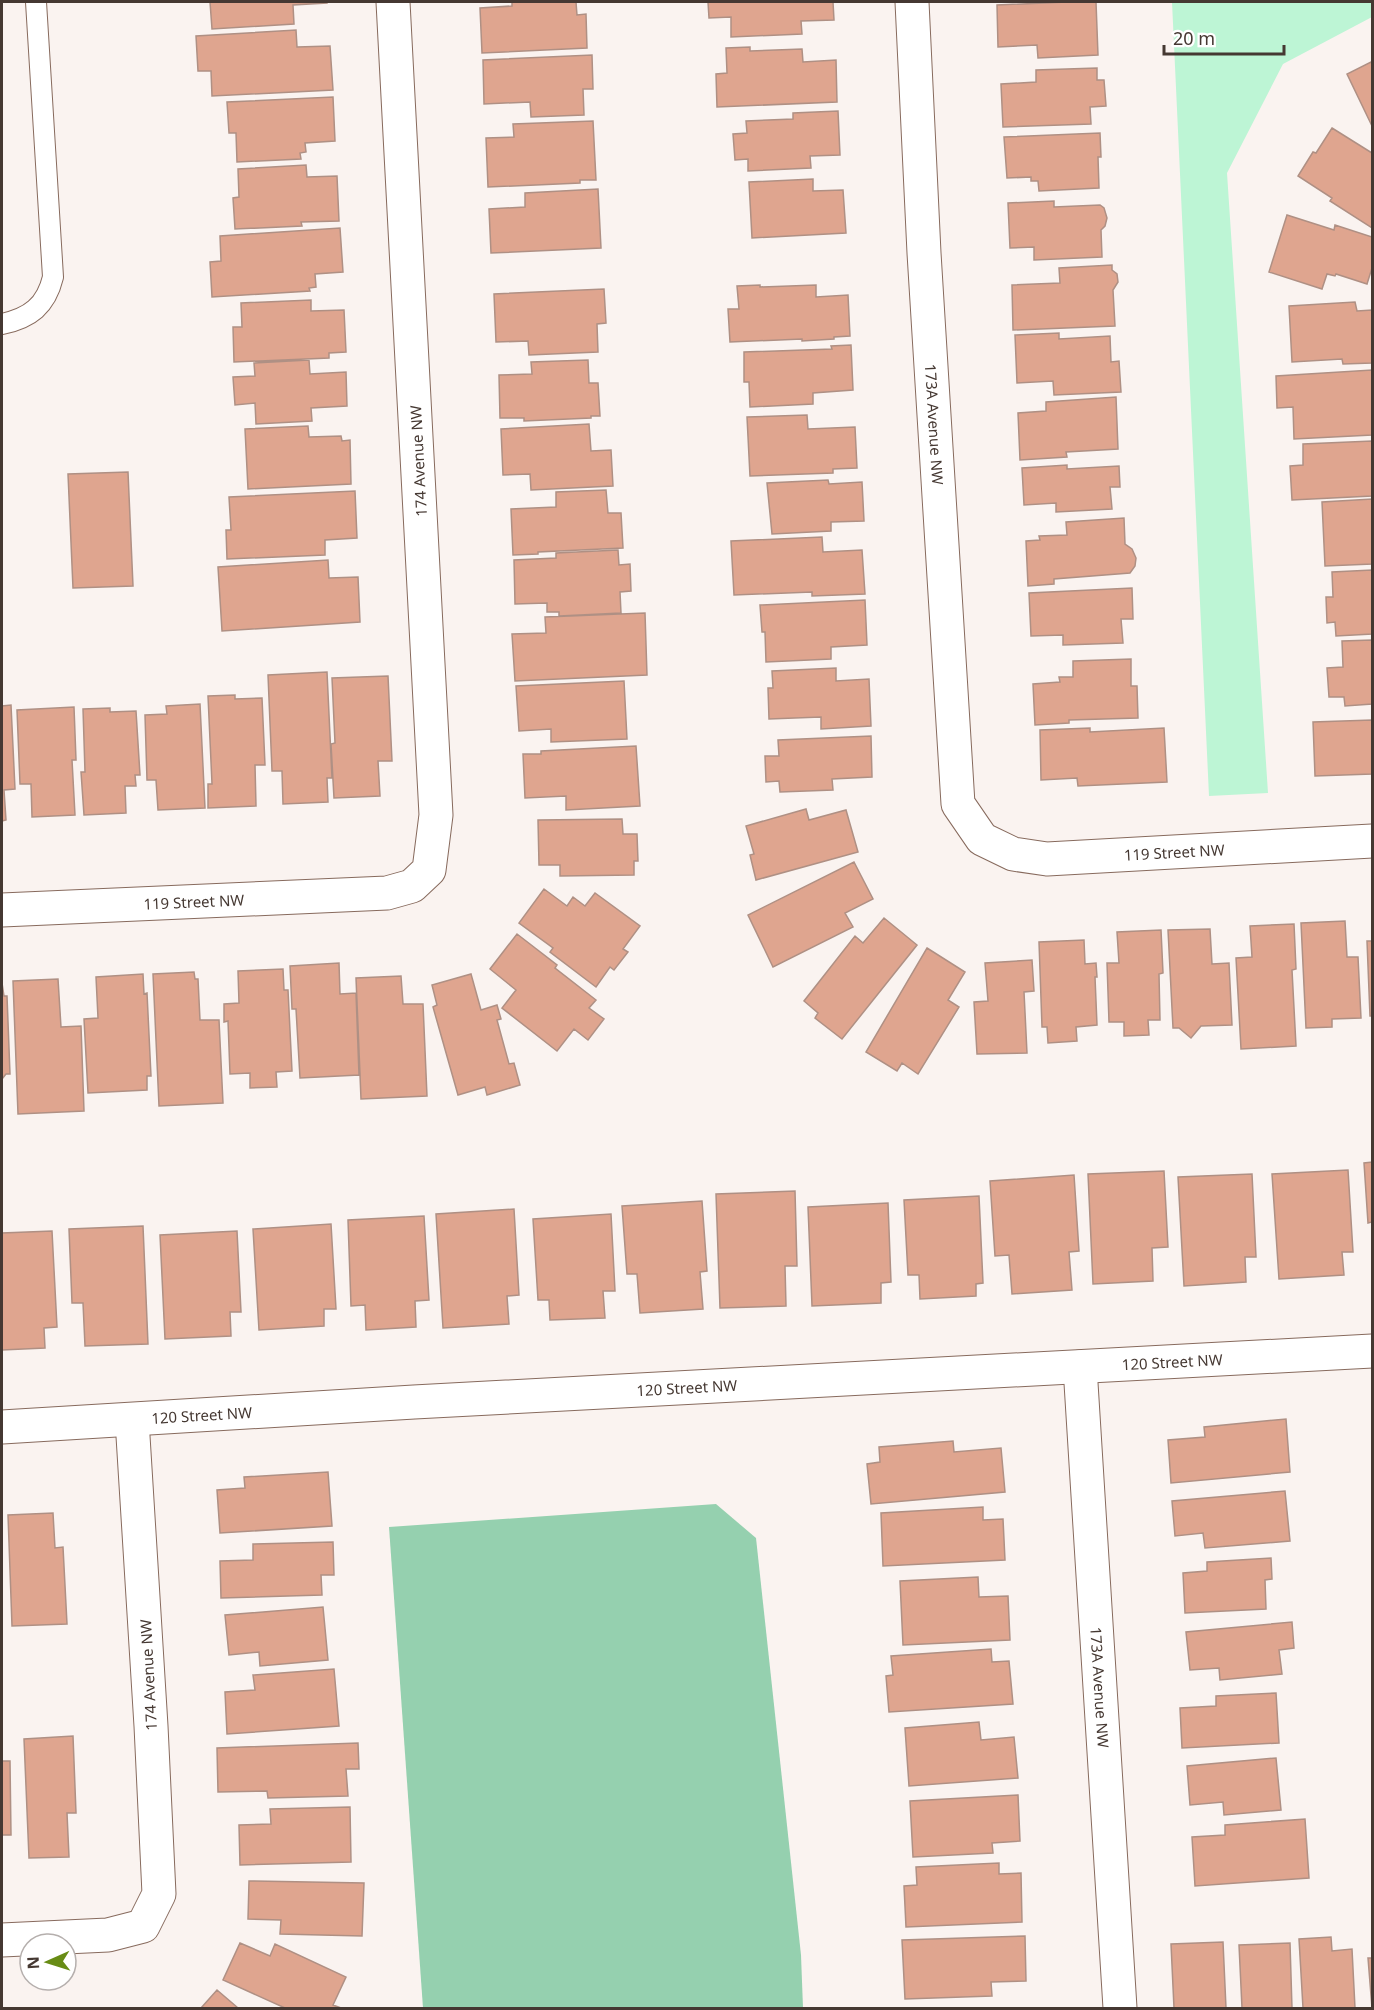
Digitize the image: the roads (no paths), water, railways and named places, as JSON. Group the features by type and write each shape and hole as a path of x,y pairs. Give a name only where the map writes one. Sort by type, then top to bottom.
{"street":[{"name":"174 Avenue NW","path":"387,893 412,886 429,870 436,815 393,2"},
{"name":"173A Avenue NW","path":"912,2 924,253 958,804 982,839"},
{"name":"119 Street NW","path":"982,839 1013,854 1047,859 1372,841"},
{"name":"119 Street NW","path":"2,910 387,893"},
{"name":"120 Street NW","path":"2,1427 426,1401 1372,1351"},
{"name":"173A Avenue NW","path":"1080,1366 1120,2008"},
{"name":"174 Avenue NW","path":"2,1940 108,1935 143,1926 159,1894 152,1726 132,1420"}],"lane":[{"path":"2,324 15,321 39,308 49,293 53,277 36,2"}]}
